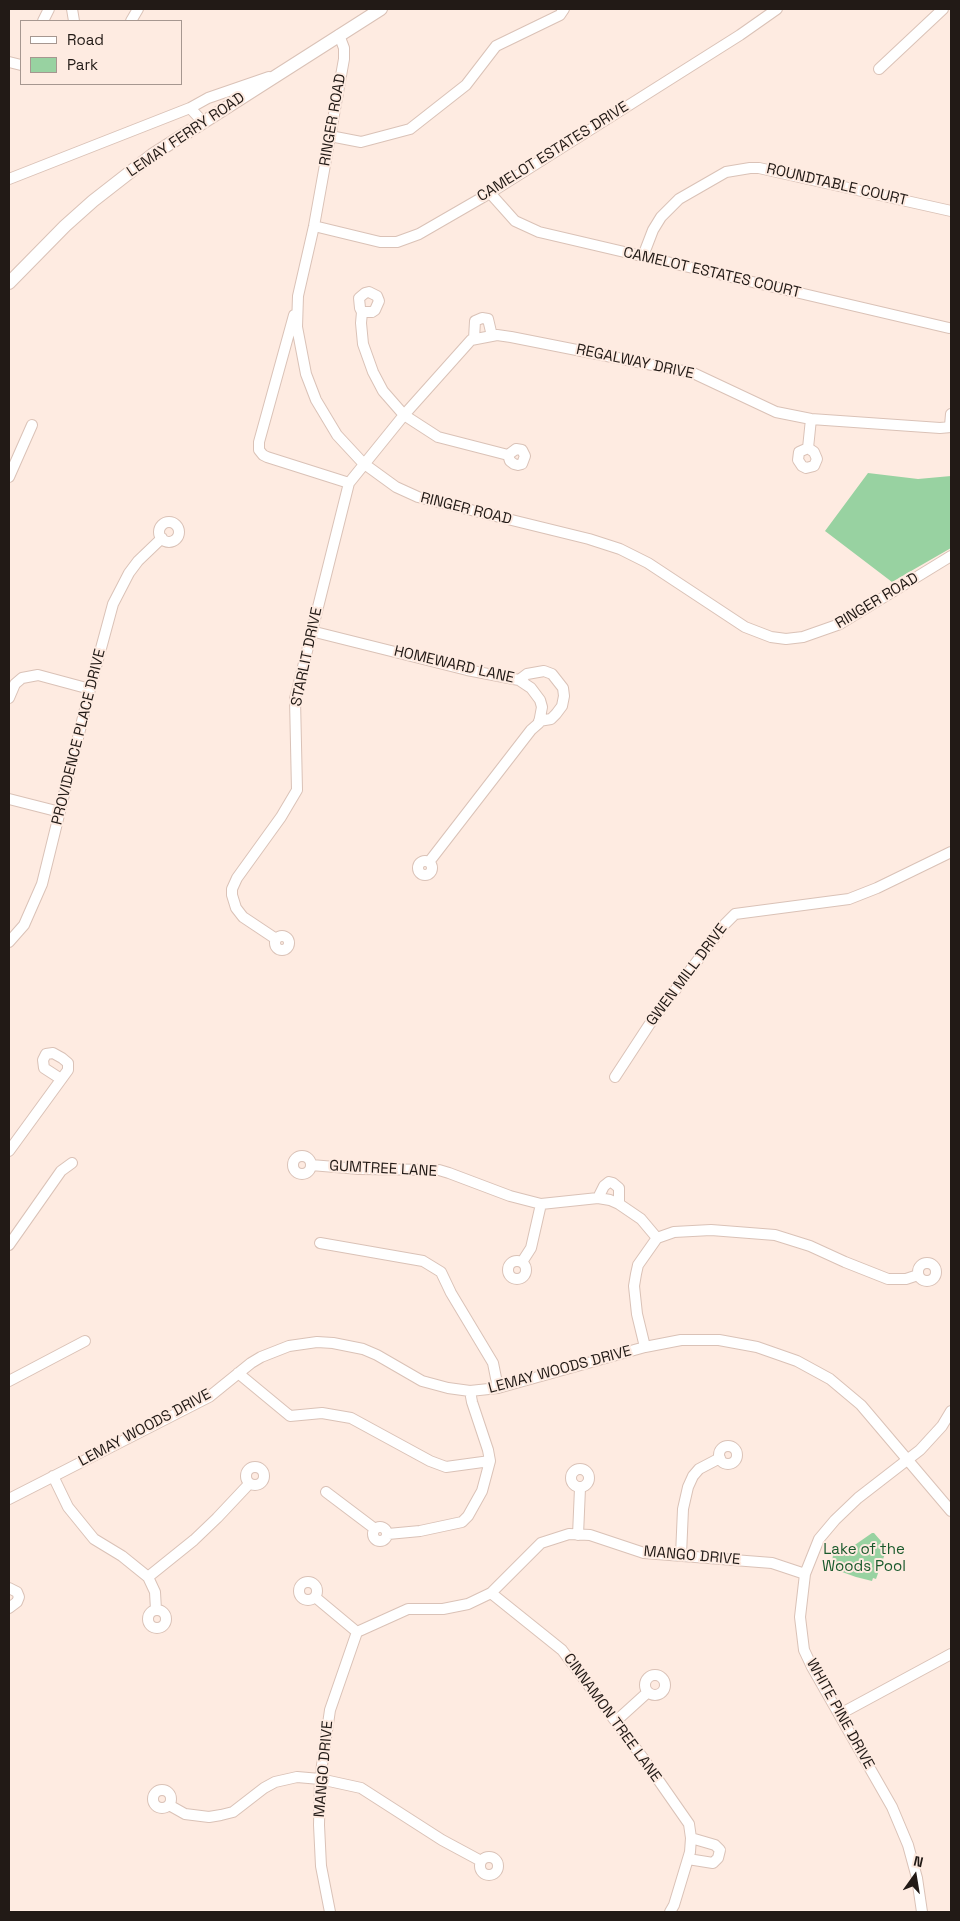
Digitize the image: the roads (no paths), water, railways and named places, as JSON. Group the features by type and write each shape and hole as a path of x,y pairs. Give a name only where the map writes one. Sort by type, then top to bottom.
{"main road":[{"name":"LEMAY FERRY ROAD","path":"9,283 51,239 93,201 152,155 339,35 366,13 381,9"}],"street":[{"path":"330,136 361,142 410,129 466,85 496,46 560,16 564,9"},
{"name":"CAMELOT ESTATES DRIVE","path":"314,226 380,242 398,242 419,234 490,192 740,35 776,9"},
{"path":"879,69 943,9"},
{"name":"RINGER ROAD","path":"339,35 344,48 344,59 314,226 297,304 297,327 300,350 311,388 322,412 333,429 363,464 392,484 418,497 589,539 626,551 648,563 745,627 764,636 778,639 803,637 840,624 951,556"},
{"path":"9,179 190,108 208,98 282,72"},
{"path":"190,108 203,122"},
{"name":"ROUNDTABLE COURT","path":"643,256 653,230 661,217 679,199 726,172 750,168 759,168 951,211"},
{"name":"CAMELOT ESTATES COURT","path":"490,192 515,221 539,232 950,330"},
{"path":"297,304 288,331 259,442 258,454 349,483"},
{"path":"362,312 363,344 373,372 383,391 404,415 438,437 508,455"},
{"path":"363,464 404,415 474,339 475,321 482,318 488,319 492,336"},
{"name":"REGALWAY DRIVE","path":"474,339 492,336 511,337 693,373 776,412 811,418 940,428 950,426 951,414"},
{"path":"808,448 811,418"},
{"path":"9,476 13,459 32,425"},
{"name":"STARLIT DRIVE","path":"276,939 242,917 236,908 232,895 237,878 281,817 297,790 295,699 349,483 363,464"},
{"name":"PROVIDENCE PLACE DRIVE","path":"9,942 24,925 39,892 113,604 121,587 138,561 162,538"},
{"name":"HOMEWARD LANE","path":"311,631 467,670 519,680 531,688 540,700 542,707 539,721"},
{"path":"430,862 539,721 551,719 562,706 563,688 552,674 544,671 527,674 519,680"},
{"path":"9,698 15,684 22,678 38,675 90,689"},
{"path":"9,799 60,812"},
{"name":"GWEN MILL DRIVE","path":"615,1077 644,1032 725,924 736,914 849,899 877,888 951,852"},
{"path":"9,1151 61,1080"},
{"path":"9,1245 61,1171 72,1163"},
{"name":"GUMTREE LANE","path":"311,1165 359,1169 439,1170 449,1172 510,1196 541,1204 598,1198 619,1204 641,1219 657,1238"},
{"path":"598,1198 604,1186 609,1182 614,1183 619,1188 619,1204"},
{"path":"522,1262 531,1248 541,1204"},
{"path":"645,1347 636,1314 634,1286 638,1265 657,1238 674,1232 702,1230 775,1235 810,1246 888,1279 906,1279 918,1275"},
{"path":"320,1243 423,1261 441,1272 451,1293 493,1364 498,1388"},
{"name":"LEMAY WOODS DRIVE","path":"9,1499 209,1397 238,1373 262,1357 288,1346 317,1342 362,1349 377,1355 422,1381 448,1388 470,1391 498,1388 645,1347 681,1340 719,1340 757,1347 797,1361 848,1393 871,1416 951,1511"},
{"path":"9,1381 85,1342"},
{"path":"238,1373 290,1416 322,1413 352,1418 438,1465 446,1467 490,1462"},
{"path":"326,1492 375,1529 373,1535 377,1541 384,1540 388,1534 420,1531 462,1522 468,1516 482,1491 490,1462 470,1391"},
{"name":"WHITE PINE DRIVE","path":"922,1912 917,1878 908,1844 892,1808 812,1667 804,1650 800,1617 804,1574 819,1539 835,1520 858,1498 932,1438 951,1411"},
{"path":"681,1555 683,1510 688,1486 699,1469 720,1458"},
{"path":"53,1476 68,1507 94,1539 122,1556 148,1577 155,1592 156,1610"},
{"path":"148,1577 194,1540 249,1484"},
{"path":"578,1534 580,1488"},
{"name":"MANGO DRIVE","path":"330,1912 321,1866 319,1825 320,1779 330,1710 357,1632 408,1609 443,1609 468,1604 491,1593 541,1543 569,1534 590,1535 644,1553 772,1563 804,1574"},
{"path":"9,1588 17,1592 18,1602 9,1608"},
{"name":"CINNAMON TREE LANE","path":"491,1593 562,1650 616,1720 689,1824 692,1838"},
{"path":"315,1597 357,1632"},
{"path":"840,1714 951,1654"},
{"path":"616,1720 648,1692"},
{"path":"169,1804 185,1814 209,1817 233,1812 264,1788 275,1782 297,1778 320,1779 361,1788 442,1840 481,1861"},
{"path":"670,1912 674,1906 688,1859 692,1838 715,1845 720,1850 718,1858 713,1863 688,1859"}],"park label":[{"name":"Lake of the Woods Pool","path":"864,1558"}]}
